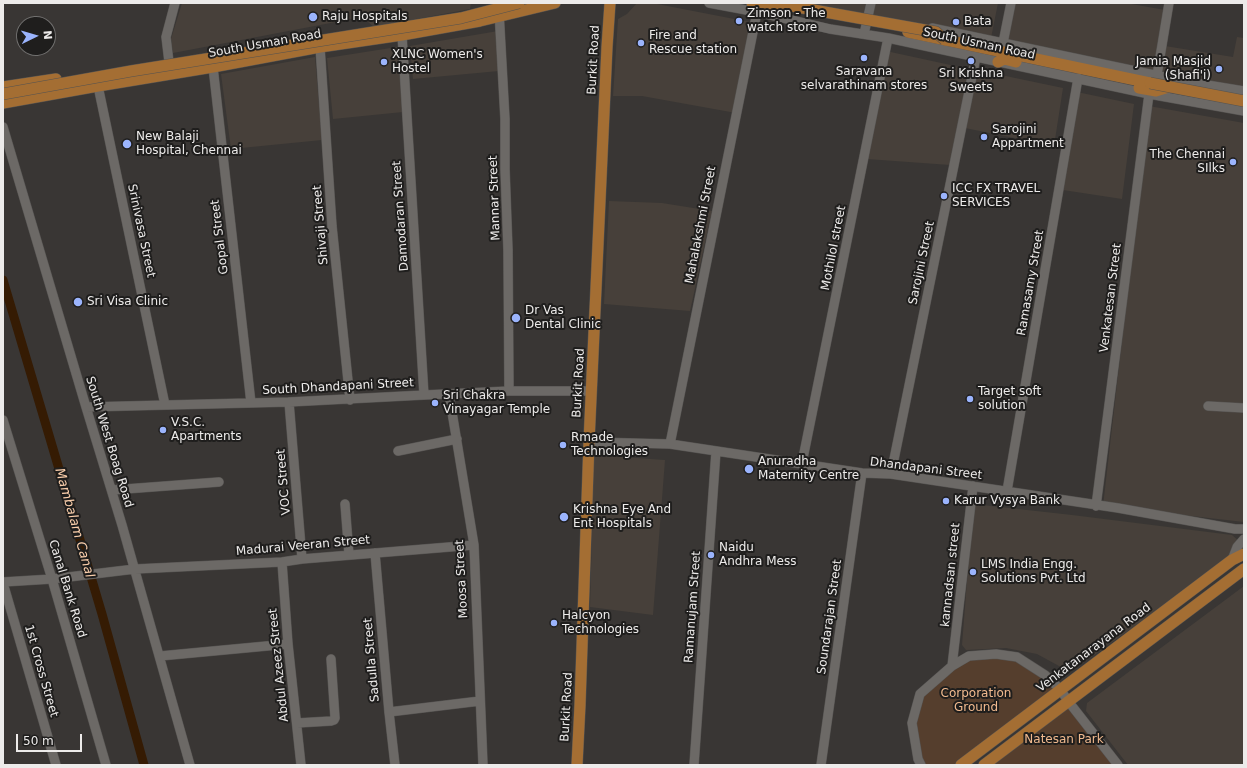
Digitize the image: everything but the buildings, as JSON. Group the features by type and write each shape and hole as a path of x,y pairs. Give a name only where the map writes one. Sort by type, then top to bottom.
{"main road":[{"path":"3,94 131,71 461,18 519,3"},
{"name":"South Usman Road","path":"3,103 320,47 402,35 480,21 555,3"},
{"name":"Burkit Road","path":"577,765 591,391 610,3"},
{"path":"775,3 936,32 945,40"},
{"name":"South Usman Road","path":"3,88 401,23 500,4"},
{"name":"South Usman Road","path":"754,8 856,22 1152,84 1244,101"},
{"path":"998,62 1004,59 1156,91 1169,87"},
{"name":"Venkatanarayana Road","path":"961,765 1232,560 1244,554"},
{"path":"984,765 1244,569"}],"street":[{"path":"169,62 166,37 175,3"},
{"name":"South Usman Road","path":"709,3 754,8 830,29 888,38 1078,78 1244,91"},
{"name":"South Usman Road","path":"801,3 868,14 1002,43 1244,111"},
{"path":"864,34 871,3"},
{"path":"1002,43 1011,3"},
{"name":"Venkatesan Street","path":"1096,506 1152,84 1168,3"},
{"name":"Mannar Street","path":"500,4 505,119 509,391"},
{"name":"Mahalakshmi Street","path":"670,444 754,8"},
{"name":"Damodaran Street","path":"402,35 424,395"},
{"name":"Mothilol street","path":"802,463 888,38"},
{"name":"Shivaji Street","path":"320,47 332,226 350,400"},
{"name":"Sarojini Street","path":"891,474 976,57"},
{"name":"Gopal Street","path":"213,67 251,403"},
{"name":"Ramasamy Street","path":"1007,491 1078,78"},
{"name":"Srinivasa Street","path":"98,86 165,405"},
{"name":"South West Boag Road","path":"3,127 112,490 190,765"},
{"name":"South Dhandapani Street","path":"86,407 350,400 509,391 591,391"},
{"name":"Moosa Street","path":"450,394 474,545 483,765"},
{"name":"VOC Street","path":"289,402 302,559"},
{"path":"1208,406 1244,408"},
{"name":"Canal Bank Road","path":"3,420 52,579 106,765"},
{"path":"398,451 457,439"},
{"name":"Dhandapani Street","path":"589,442 670,444 862,473 891,474 1007,491 1240,529"},
{"name":"Ramanujam Street","path":"694,765 716,451"},
{"name":"Soundarajan Street","path":"821,765 862,473"},
{"path":"112,490 219,482"},
{"name":"kannadsan street","path":"952,666 972,486"},
{"path":"345,504 349,554"},
{"path":"1232,560 1237,547 1244,539"},
{"name":"Madurai Veeran Street","path":"3,583 135,569 282,562 349,554 474,545"},
{"name":"Sadulla Street","path":"374,553 395,765"},
{"name":"Abdul Azeez Street","path":"282,562 288,644 301,765"},
{"name":"1st Cross Street","path":"3,583 56,765"},
{"path":"160,656 288,644"},
{"path":"921,765 918,759 912,723 920,694 952,666 969,656 996,654 1017,657 1045,675 1060,689 1118,765"},
{"path":"297,723 334,720 331,659"},
{"path":"389,712 480,702"}],"shaded area":[{"path":"182,3 471,3 470,9 374,27 362,17 173,53 171,39"},
{"path":"637,3 652,3 755,23 736,113 642,96 613,96 618,19 627,14"},
{"path":"796,3 866,3 863,17"},
{"path":"874,3 998,3 991,38 870,18"},
{"path":"1011,3 1126,3 1165,10 1157,71 1003,39"},
{"path":"498,31 499,71 413,79 410,46"},
{"path":"1237,37 1244,38 1244,88 1159,74 1165,46 1233,57"},
{"path":"397,47 403,112 333,119 327,58"},
{"path":"886,51 969,69 950,165 867,159"},
{"path":"315,57 322,140 231,149 221,74"},
{"path":"977,70 1063,88 1054,146 965,128"},
{"path":"1077,92 1134,104 1122,199 1063,190"},
{"path":"1149,106 1244,123 1244,522 1103,506"},
{"path":"609,201 662,203 712,211 690,311 604,304"},
{"path":"594,455 665,460 653,615 590,607"},
{"path":"973,504 1232,535 1241,543 1241,551 1070,672 1037,654 1006,648 966,650 962,645"},
{"path":"1244,586 1244,765 1128,765 1086,711 1087,703"}],"green space":[{"name":"Corporation Ground","path":"995,656 1015,659 1042,676 1057,689 960,765 925,765 920,756 914,723 922,695 969,658"},
{"name":"Natesan Park","path":"1069,705 1115,765 990,765"}],"waterway":[{"name":"Mambalam Canal","path":"3,280 102,614 144,765"}],"place":[{"name":"Raju Hospitals","path":"313,17"},
{"name":"Zimson - The watch store","path":"739,21"},
{"name":"Bata","path":"956,22"},
{"name":"Fire and Rescue station","path":"641,43"},
{"name":"Saravana selvarathinam stores","path":"864,58"},
{"name":"Sri Krishna Sweets","path":"971,61"},
{"name":"XLNC Women's Hostel","path":"384,62"},
{"name":"Jamia Masjid (Shafi'i)","path":"1219,69"},
{"name":"Sarojini Appartment","path":"984,137"},
{"name":"New Balaji Hospital, Chennai","path":"127,144"},
{"name":"The Chennai SIlks","path":"1233,162"},
{"name":"ICC FX TRAVEL SERVICES","path":"944,196"},
{"name":"Sri Visa Clinic","path":"78,302"},
{"name":"Dr Vas Dental Clinic","path":"516,318"},
{"name":"Target soft solution","path":"970,399"},
{"name":"Sri Chakra Vinayagar Temple","path":"435,403"},
{"name":"V.S.C. Apartments","path":"163,430"},
{"name":"Rmade Technologies","path":"563,445"},
{"name":"Anuradha Maternity Centre","path":"749,469"},
{"name":"Karur Vysya Bank","path":"946,501"},
{"name":"Krishna Eye And Ent Hospitals","path":"564,517"},
{"name":"Naidu Andhra Mess","path":"711,555"},
{"name":"LMS India Engg. Solutions Pvt. Ltd","path":"973,572"},
{"name":"Halcyon Technologies","path":"554,623"}]}
